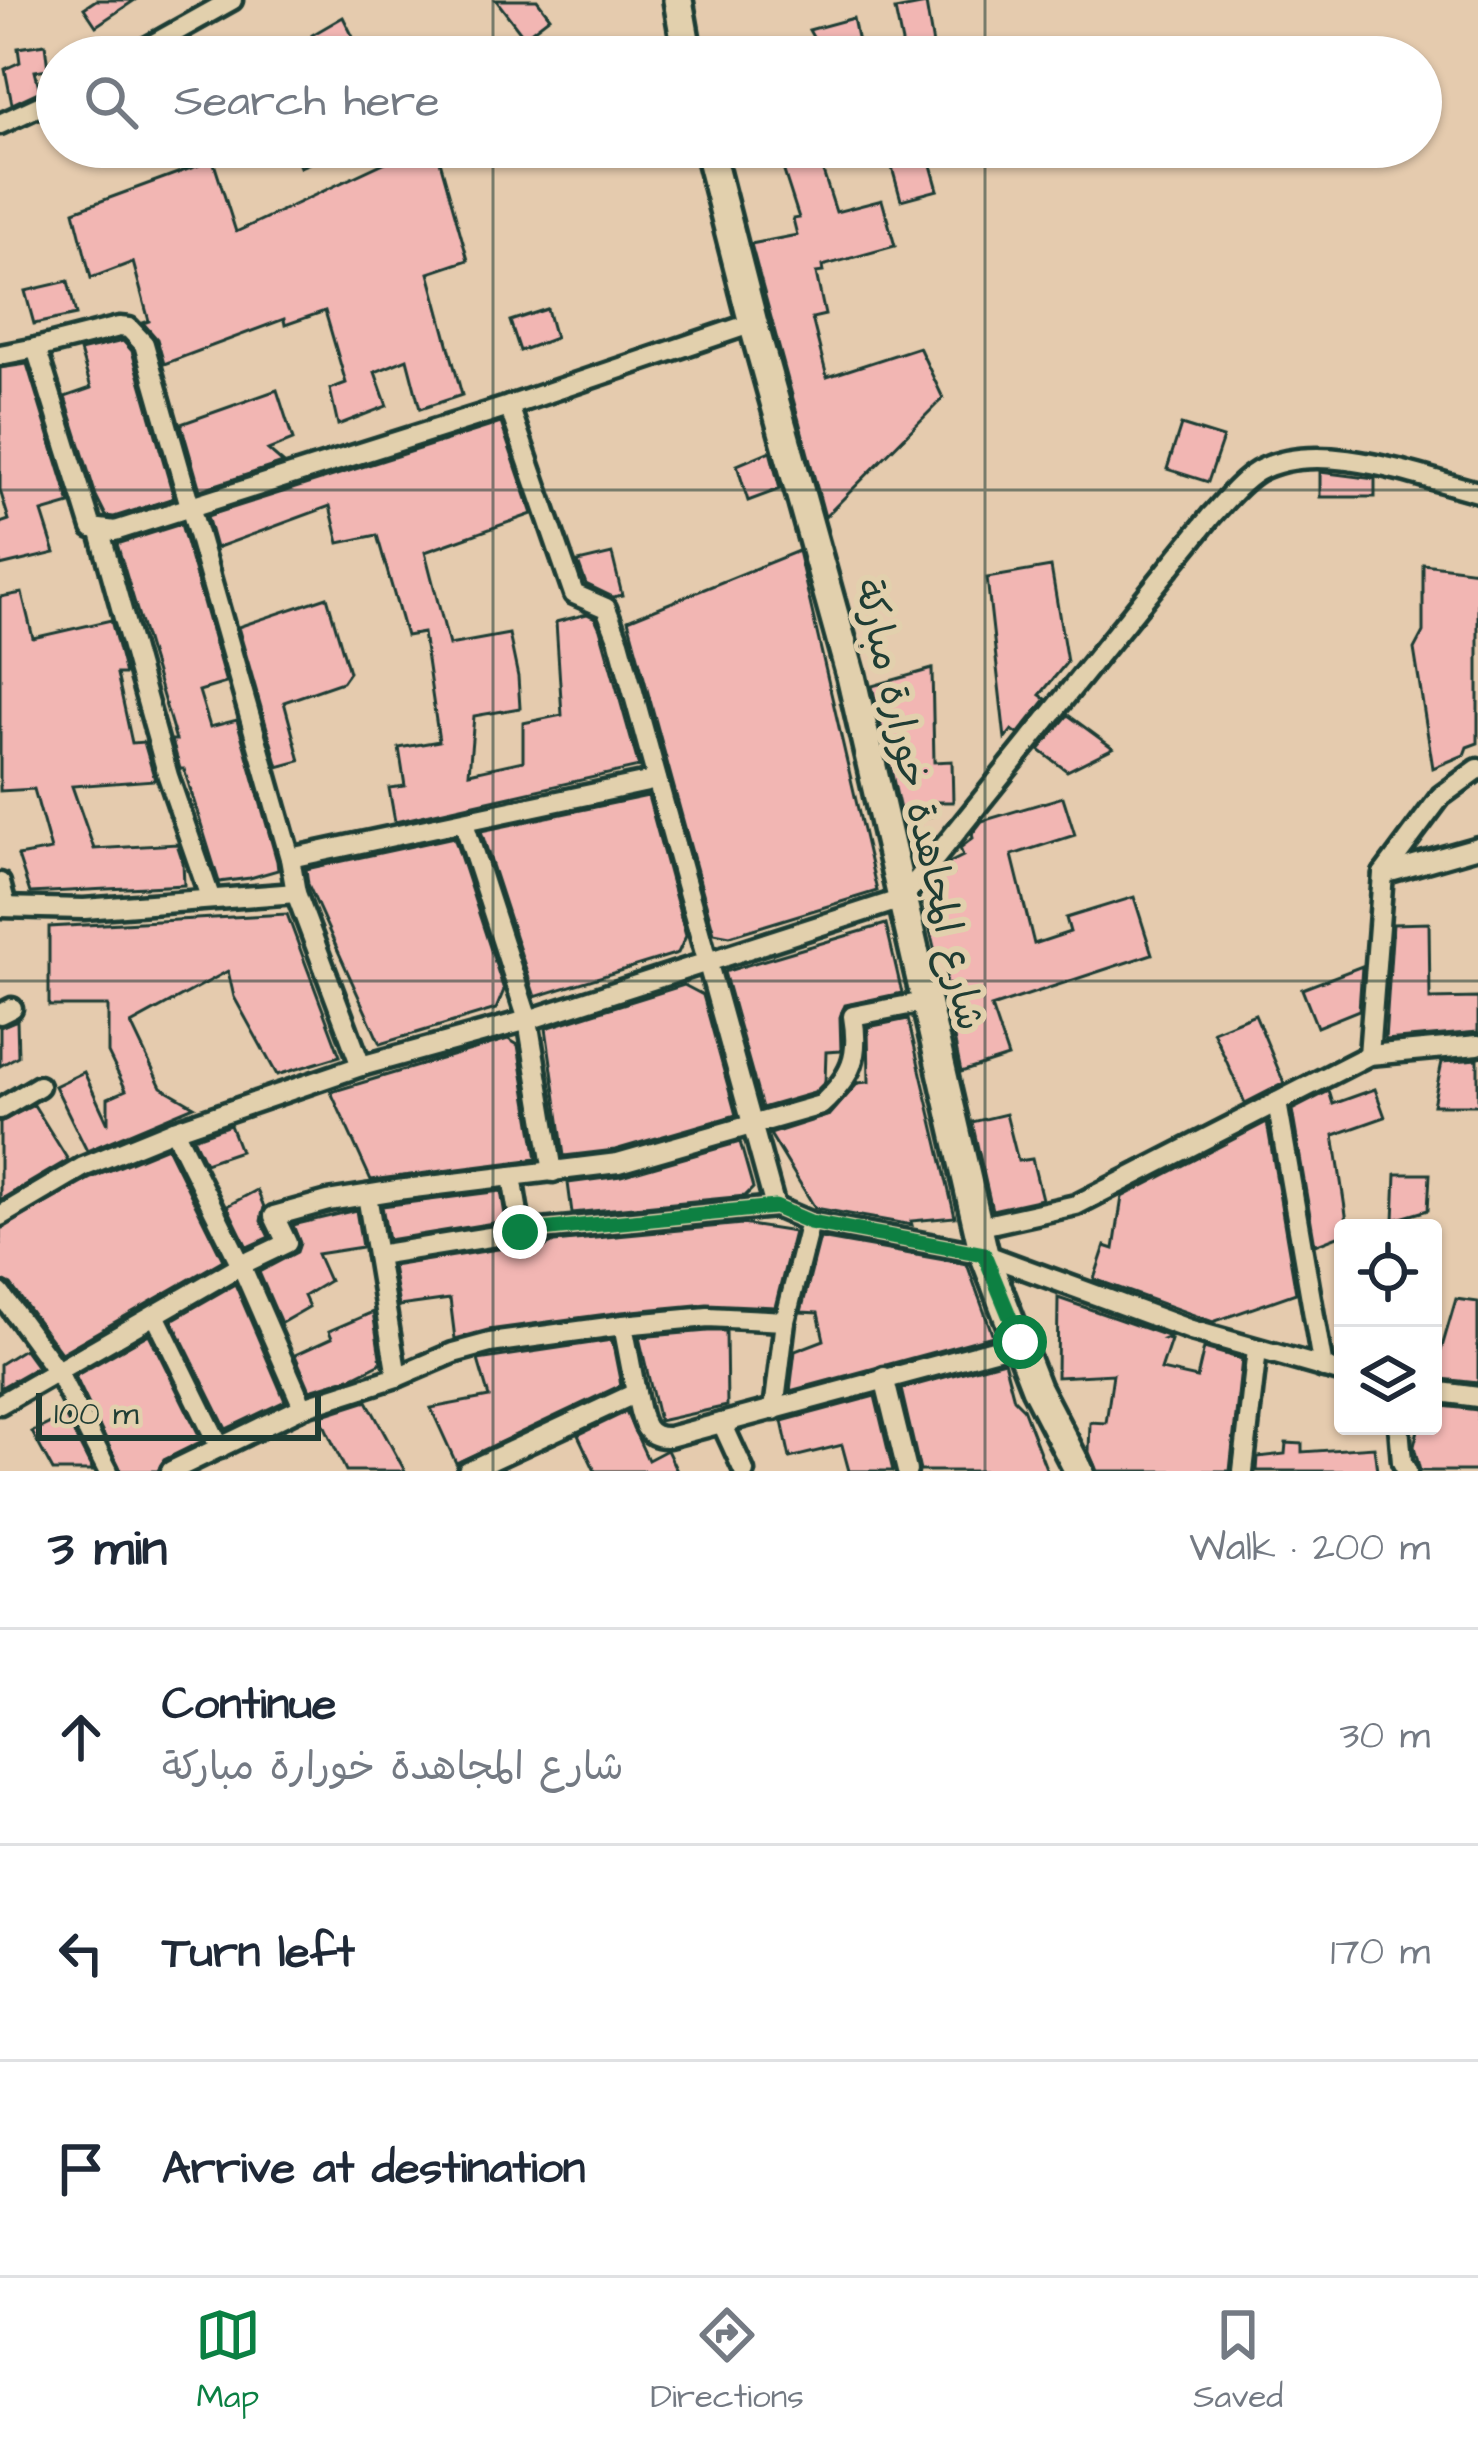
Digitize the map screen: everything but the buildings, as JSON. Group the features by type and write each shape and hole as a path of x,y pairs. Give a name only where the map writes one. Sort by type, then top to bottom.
{"street":[{"path":"168,36 232,0"},
{"path":"678,0 684,36"},
{"path":"0,124 36,108"},
{"name":"شارع المجاهدة خورارة مباركة","path":"713,168 851,676 981,1240 1036,1388 1079,1471"},
{"path":"36,348 92,528 100,532 509,406 753,323"},
{"path":"0,355 118,327 137,334 144,344 296,893 361,1066"},
{"path":"509,406 574,594 606,608 775,1207"},
{"path":"0,1216 83,1167 174,1130 361,1066 528,1020 902,899 1211,517 1256,472 1278,462 1330,458 1478,492"},
{"path":"100,532 168,776 210,897"},
{"path":"1369,1055 1383,874 1441,796 1478,769"},
{"path":"290,858 657,780"},
{"path":"464,824 528,1020 553,1172"},
{"path":"1383,874 1478,847"},
{"path":"0,883 3,906 84,909 296,893"},
{"path":"0,1404 241,1264 287,1244 274,1216 367,1195 618,1163 821,1106 836,1091 859,1052 853,1016 924,1002"},
{"path":"981,1240 1076,1205 1369,1055 1478,1045"},
{"path":"0,1109 40,1086"},
{"path":"1277,1102 1323,1368"},
{"path":"174,1130 241,1264 303,1407"},
{"path":"512,1176 520,1232"},
{"path":"367,1195 397,1376"},
{"path":"377,1255 520,1232 775,1207 810,1222 981,1240 1257,1350 1334,1371"},
{"path":"775,1409 785,1322 810,1222"},
{"path":"0,1293 57,1372 108,1471"},
{"path":"155,1315 220,1448"},
{"path":"172,1471 303,1407 490,1342 709,1317 785,1322"},
{"path":"623,1325 643,1424 656,1438 1020,1342"},
{"path":"1243,1471 1257,1350"},
{"path":"884,1377 908,1471"},
{"path":"1442,1392 1478,1397"},
{"path":"467,1471 636,1393"},
{"path":"722,1424 743,1471"},
{"path":"1400,1435 1407,1471"}],"route":[{"path":"520,1232 775,1207 810,1222 984,1254 1020,1342"}]}
